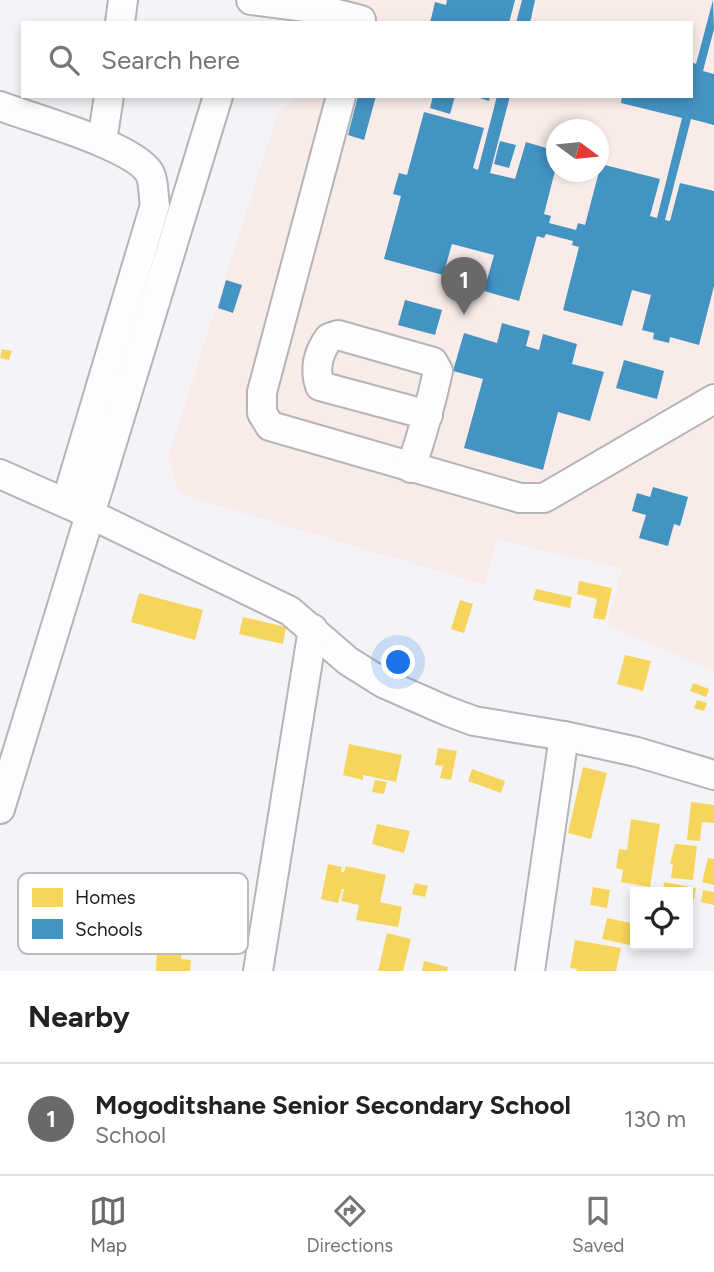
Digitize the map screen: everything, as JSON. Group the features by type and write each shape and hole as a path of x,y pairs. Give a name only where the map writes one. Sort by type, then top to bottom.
{"street":[{"path":"120,21 123,0"},
{"path":"241,21 249,0 362,14"},
{"path":"103,141 109,98"},
{"path":"78,508 217,98"},
{"path":"340,98 262,392 262,413 270,426 520,498 544,498 714,400"},
{"path":"0,107 103,141 135,159 150,174 155,205 0,809"},
{"path":"411,467 428,415"},
{"path":"0,474 78,508 290,611 348,661 383,683 447,711 474,721 564,736 647,755 714,775"},
{"path":"258,971 313,629"},
{"path":"530,971 564,736"}],"shaded area":[{"path":"315,0 714,0 714,671 607,625 622,569 497,539 485,585 180,494 168,458 279,109 298,98 693,98 693,21 310,21"}],"building: Homes":[{"path":"2,349 12,351 9,360 0,358"},
{"path":"579,581 612,588 605,620 593,618 597,599 577,594"},
{"path":"536,589 572,597 570,608 533,600"},
{"path":"139,593 203,610 195,640 131,622"},
{"path":"460,600 473,604 464,633 451,629"},
{"path":"243,617 286,627 283,644 239,634"},
{"path":"625,655 651,661 643,691 617,684"},
{"path":"693,683 709,689 706,697 690,691"},
{"path":"697,700 707,703 704,711 694,708"},
{"path":"349,744 402,755 396,782 363,775 363,780 343,775"},
{"path":"438,748 457,751 451,780 440,778 443,766 435,765"},
{"path":"583,767 607,773 591,839 568,833"},
{"path":"472,769 505,781 501,793 468,781"},
{"path":"375,780 387,782 384,794 372,792"},
{"path":"691,802 714,805 714,823 702,822 700,841 687,840"},
{"path":"631,819 660,824 650,887 621,882 623,870 616,868 619,849 627,850"},
{"path":"377,824 410,831 404,853 372,844"},
{"path":"675,844 697,846 693,880 671,878 673,864 670,864"},
{"path":"708,858 714,859 714,885 702,882"},
{"path":"328,864 342,867 341,872 344,872 346,866 386,875 380,902 402,907 398,927 356,920 359,905 341,901 344,889 338,903 321,899"},
{"path":"664,882 691,887 664,887"},
{"path":"415,883 428,886 425,897 412,894"},
{"path":"593,887 610,890 607,908 590,905"},
{"path":"703,890 714,892 714,905 701,902"},
{"path":"607,918 630,923 630,945 602,939"},
{"path":"387,933 411,939 403,971 378,971"},
{"path":"575,940 621,948 616,971 576,971 577,969 570,968"},
{"path":"157,954 182,954 181,959 191,960 190,971 156,971"},
{"path":"424,961 448,967 447,971 422,971"}],"building: Schools":[{"path":"447,0 515,0 510,21 430,21 435,2 446,5"},
{"path":"522,0 535,0 530,21 517,21"},
{"path":"713,0 714,29 703,71 714,74 714,125 691,119 665,220 670,221 680,183 714,191 714,286 699,345 670,337 669,343 653,339 654,333 642,330 651,295 632,290 622,326 563,310 579,247 572,245 573,241 546,234 544,238 537,236 519,301 484,291 494,255 452,244 443,275 384,259 401,196 393,194 399,173 407,175 424,112 484,128 473,168 478,170 496,98 509,98 490,173 515,179 526,142 546,148 546,182 552,182 544,214 551,216 549,223 576,230 578,223 585,225 596,182 609,182 609,166 660,179 650,216 657,218 682,118 621,103 622,98 693,98 693,63 696,64"},
{"path":"357,98 375,98 364,140 348,135"},
{"path":"432,98 454,98 450,114 430,108"},
{"path":"500,141 516,145 509,168 494,164"},
{"path":"226,280 242,285 233,313 218,308"},
{"path":"405,300 442,310 435,335 398,325"},
{"path":"502,323 530,331 526,346 539,350 543,334 577,344 572,364 604,372 590,421 558,412 543,470 464,448 483,379 453,371 464,333 497,343"},
{"path":"624,360 664,371 657,399 616,388"},
{"path":"653,487 688,497 680,526 674,524 668,546 639,538 646,515 632,511 637,493 650,497"}],"place":[{"name":"Mogoditshane Senior Secondary School","path":"464,315"}]}
